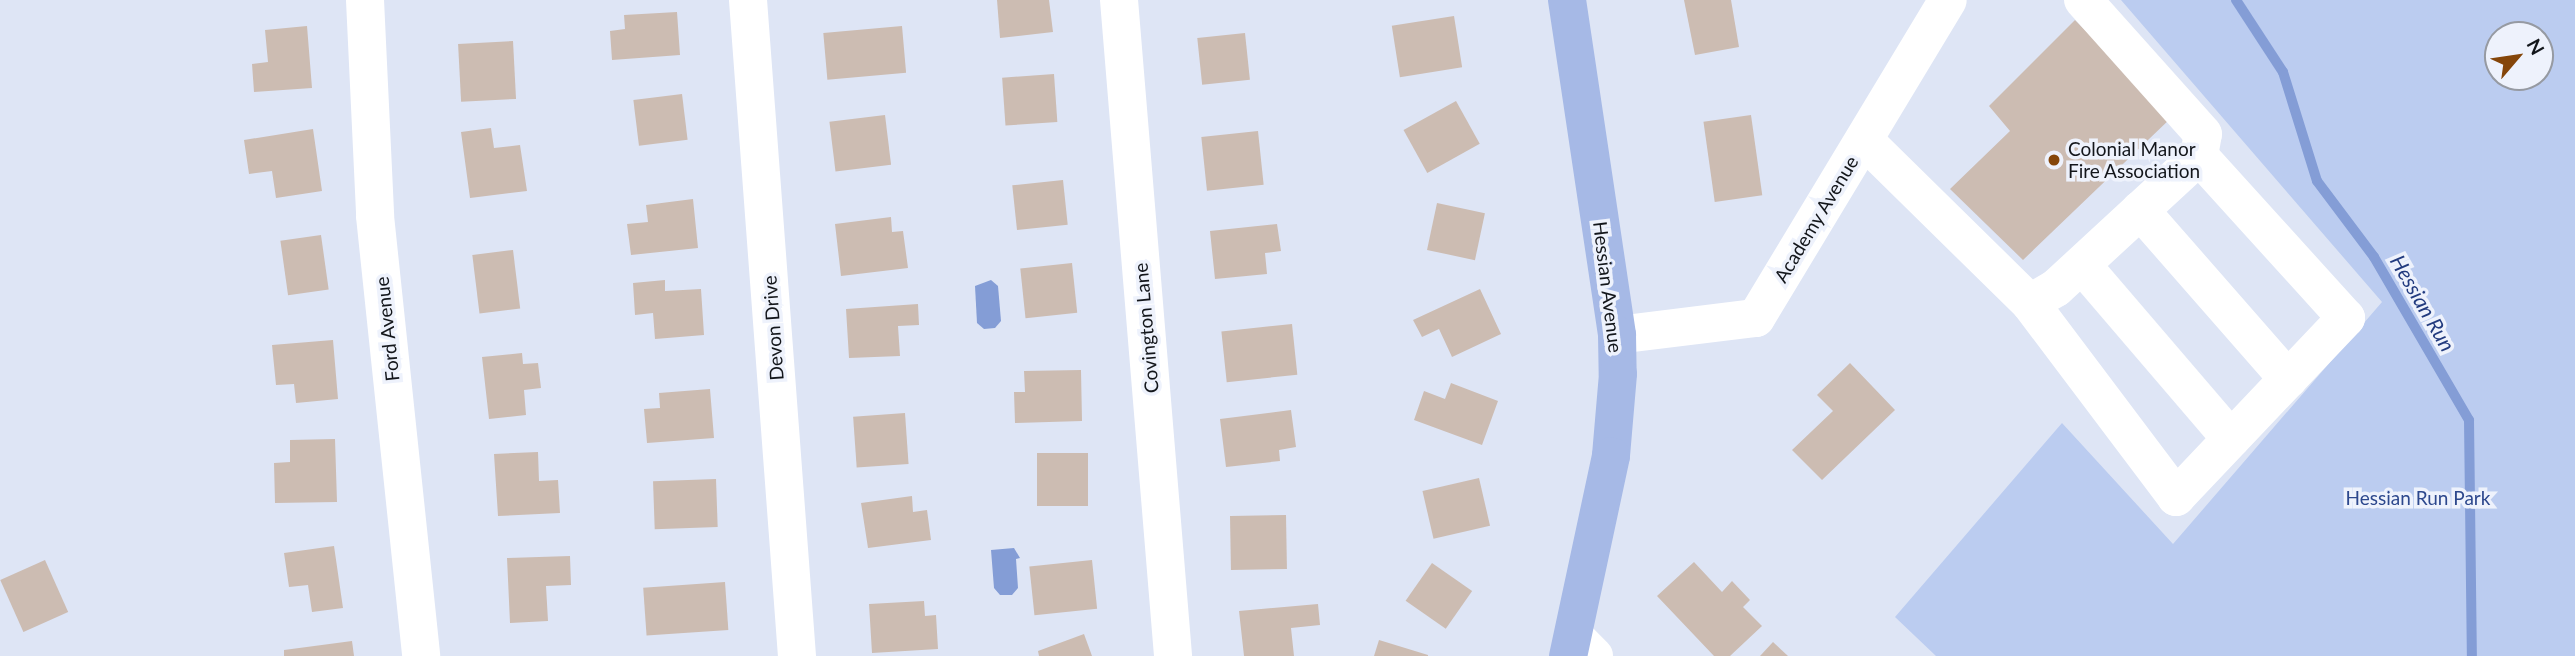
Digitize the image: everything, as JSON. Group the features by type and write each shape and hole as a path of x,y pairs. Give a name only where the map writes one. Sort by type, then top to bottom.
{"main road":[{"name":"Hessian Avenue","path":"1567,0 1617,335 1611,456 1579,650"}],"street":[{"name":"Ford Avenue","path":"365,0 374,216 421,656"},
{"name":"Devon Drive","path":"748,0 797,656"},
{"name":"Covington Lane","path":"1119,0 1173,656"},
{"name":"Academy Avenue","path":"1617,335 1756,318 1948,0"},
{"path":"2030,303 2056,288 2199,156 2203,134 2083,0"},
{"path":"1864,140 2030,303 2176,497 2346,318 2199,156"},
{"path":"2140,210 2288,379"},
{"path":"2082,265 2231,439"}],"green space":[{"name":"Hessian Run Park","path":"2121,0 2575,0 2575,656 1936,656 1895,617 2062,423 2173,544 2382,302"}],"shaded area":[{"path":"991,280 998,286 1001,321 995,328 984,329 977,323 975,286"},
{"path":"1014,548 1020,558 1016,559 1018,588 1012,595 1000,595 994,588 991,550"}],"building":[{"path":"997,0 1049,0 1053,32 1000,38"},
{"path":"1684,0 1731,0 1739,47 1695,55"},
{"path":"677,12 680,55 612,60 610,31 625,29 624,15"},
{"path":"1454,16 1462,67 1400,77 1392,26"},
{"name":"Colonial Manor Fire Association","path":"2075,20 2172,117 2023,260 1950,189 2010,131 1989,106"},
{"path":"307,26 312,88 254,92 252,64 268,62 265,30"},
{"path":"902,26 906,73 827,80 823,33"},
{"path":"1245,33 1250,80 1202,85 1197,38"},
{"path":"513,41 516,99 461,102 458,44"},
{"path":"1054,74 1057,122 1005,126 1002,78"},
{"path":"682,94 688,140 639,146 633,100"},
{"path":"1456,101 1480,144 1427,173 1404,130"},
{"path":"885,115 891,165 836,171 829,122"},
{"path":"1751,115 1762,195 1715,202 1703,122"},
{"path":"491,128 494,148 520,145 527,191 470,198 461,132"},
{"path":"313,129 322,191 276,198 272,171 249,174 244,140"},
{"path":"1258,131 1264,185 1207,191 1201,137"},
{"path":"1063,180 1068,225 1017,230 1012,185"},
{"path":"693,199 698,248 631,255 627,224 648,222 646,205"},
{"path":"1437,203 1485,213 1475,260 1427,250"},
{"path":"891,217 892,232 903,231 908,268 841,276 835,224"},
{"path":"1277,224 1281,251 1265,253 1267,274 1215,279 1210,231"},
{"path":"321,235 329,289 288,295 280,241"},
{"path":"513,250 520,309 479,314 472,255"},
{"path":"1072,263 1077,313 1026,318 1020,268"},
{"path":"665,280 665,291 701,289 704,335 655,339 653,313 635,315 633,283"},
{"path":"1480,289 1501,334 1452,357 1439,329 1422,337 1413,320"},
{"path":"918,304 919,325 898,326 900,356 849,358 846,309"},
{"path":"1292,324 1297,375 1227,382 1221,331"},
{"path":"333,340 338,399 296,403 294,384 276,385 272,345"},
{"path":"522,353 523,364 538,363 541,388 524,390 526,415 489,419 482,357"},
{"path":"1850,363 1895,410 1822,480 1792,450 1833,411 1817,395"},
{"path":"1081,370 1082,421 1015,423 1014,392 1025,392 1024,371"},
{"path":"1451,383 1498,401 1482,445 1414,420 1424,391 1445,399"},
{"path":"710,389 714,438 647,443 644,409 660,408 659,393"},
{"path":"1291,410 1296,447 1279,450 1280,461 1226,467 1220,419"},
{"path":"905,413 909,464 857,468 853,417"},
{"path":"335,439 337,502 275,503 274,463 290,462 290,440"},
{"path":"538,452 539,481 558,480 560,513 498,516 494,454"},
{"path":"1037,453 1088,453 1088,506 1037,506"},
{"path":"1479,478 1490,526 1434,539 1422,491"},
{"path":"716,479 718,527 655,529 653,481"},
{"path":"912,496 913,512 927,510 931,540 868,548 861,503"},
{"path":"1286,515 1287,569 1231,570 1230,516"},
{"path":"334,546 343,608 312,612 308,585 289,587 284,553"},
{"path":"570,556 571,585 546,586 548,621 510,623 507,558"},
{"path":"45,560 68,612 23,632 0,580"},
{"path":"1092,560 1097,609 1034,615 1029,567"},
{"path":"1694,562 1722,592 1732,581 1750,600 1743,607 1762,626 1730,656 1714,656 1657,596"},
{"path":"1432,563 1472,591 1446,629 1406,601"},
{"path":"725,582 728,630 647,636 643,588"},
{"path":"924,601 925,616 936,615 938,649 872,653 869,604"},
{"path":"1318,604 1320,625 1291,628 1294,656 1244,656 1239,611"},
{"path":"1084,634 1092,656 1039,656 1038,651"},
{"path":"1379,640 1428,655 1428,656 1374,656"},
{"path":"352,641 354,656 284,656 284,650"},
{"path":"1773,642 1788,656 1760,656"}],"waterway":[{"name":"Hessian Run","path":"2236,0 2283,72 2317,181 2374,257 2469,420 2472,656"}],"place":[{"name":"Colonial Manor Fire Association","path":"2054,160"}]}
